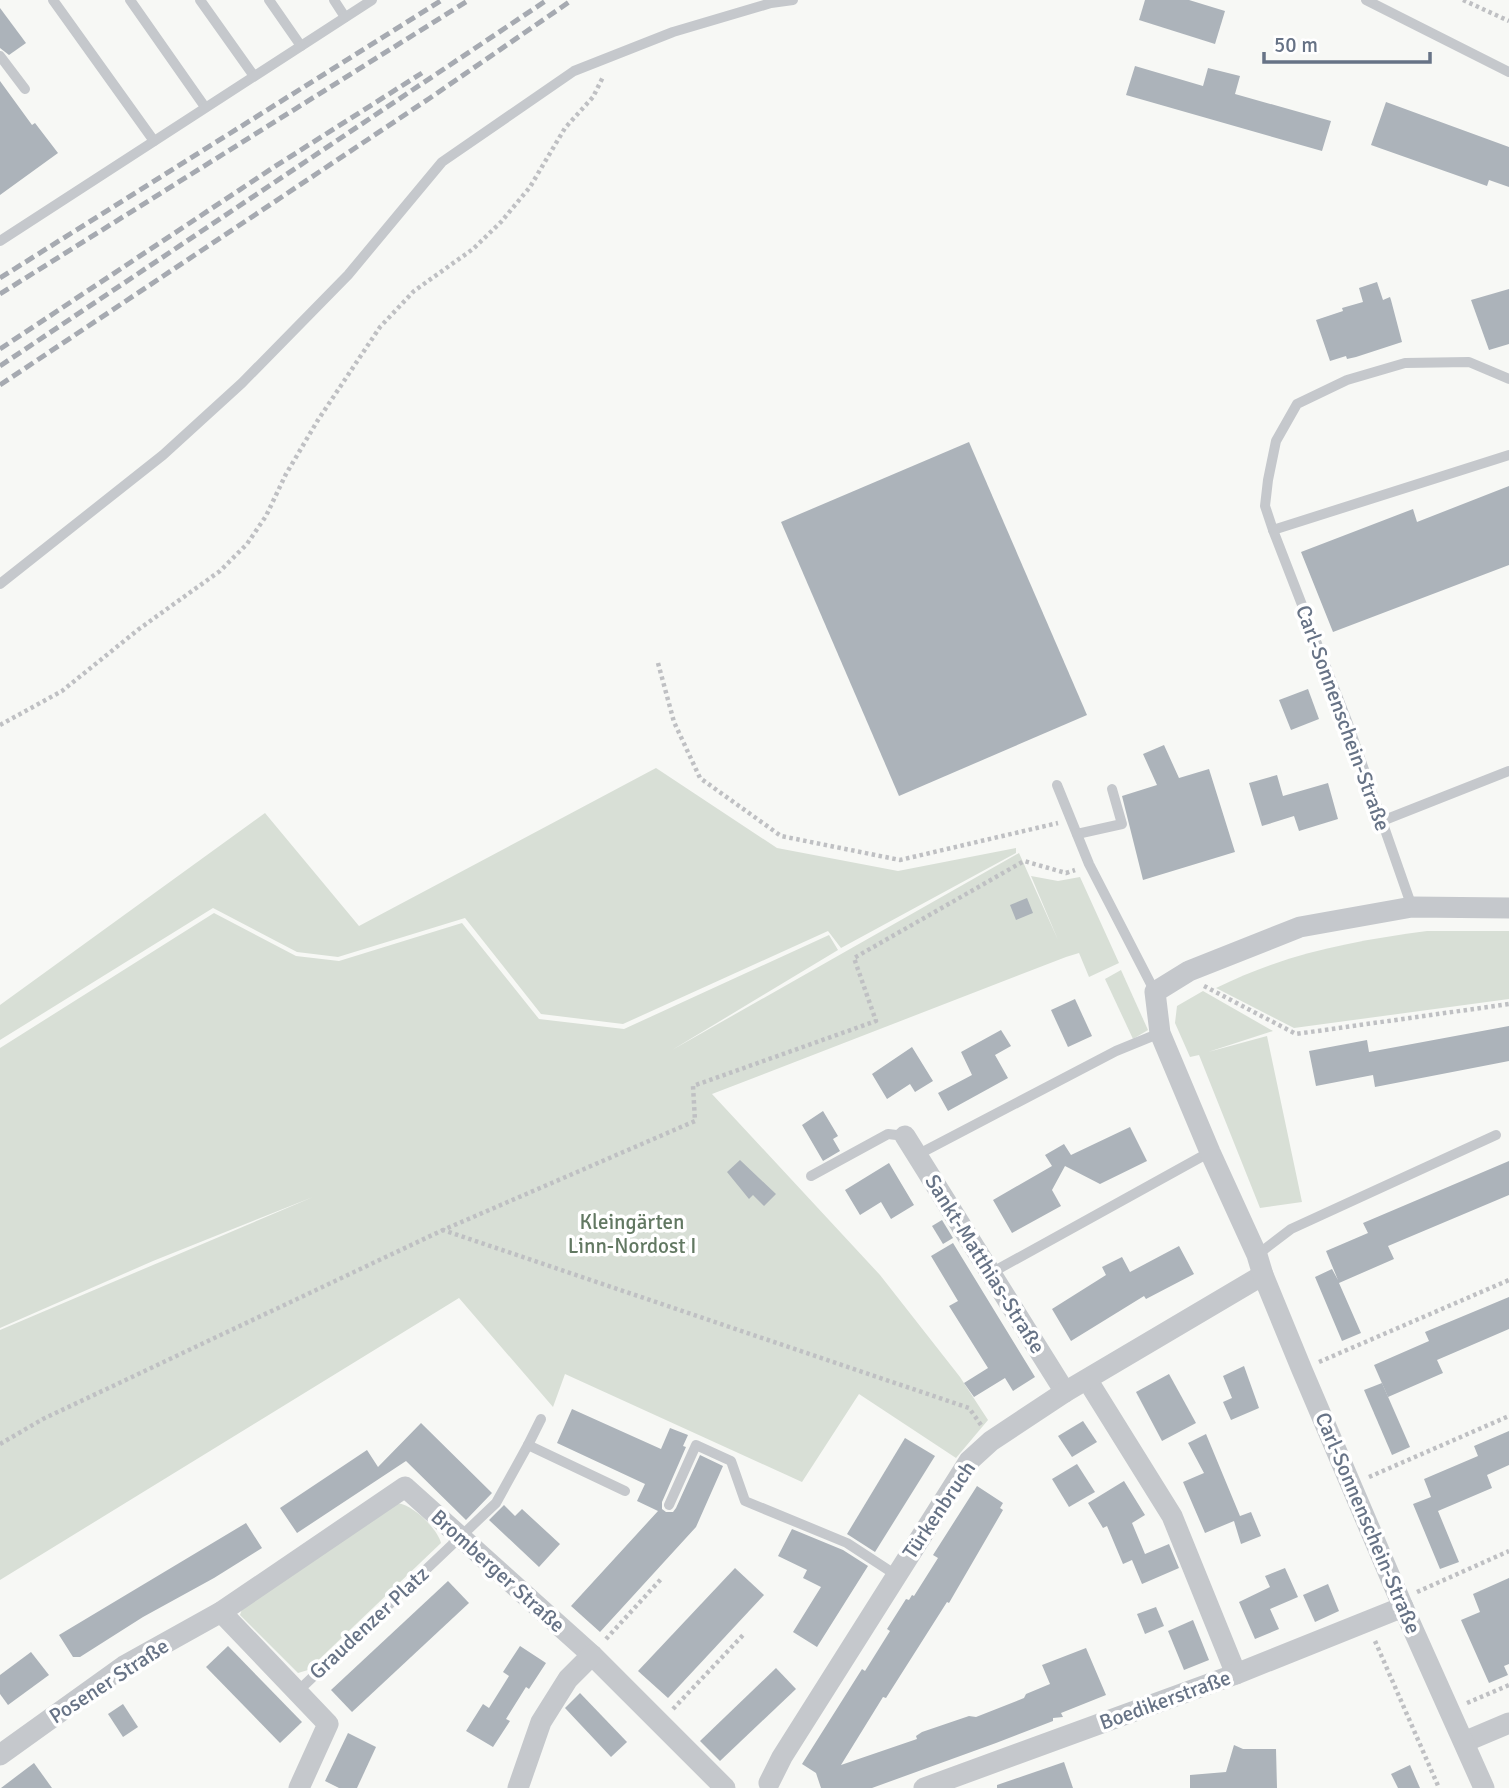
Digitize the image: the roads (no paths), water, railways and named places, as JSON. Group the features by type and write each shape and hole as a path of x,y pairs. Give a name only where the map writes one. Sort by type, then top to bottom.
{"street":[{"path":"1155,992 1189,971 1300,927 1412,906 1509,908"},
{"name":"Carl-Sonnenschein-Straße","path":"1155,992 1160,1033 1403,1607 1484,1788"},
{"name":"Sankt-Matthias-Straße","path":"905,1136 1065,1392"},
{"name":"Türkenbruch","path":"767,1786 782,1757 969,1461 991,1441 1065,1392 1088,1381 1260,1265"},
{"path":"1088,1381 1172,1516 1236,1674"},
{"name":"Bromberger Straße","path":"221,1612 405,1486 592,1655 724,1788"},
{"name":"Boedikerstraße","path":"924,1788 1236,1674 1403,1607"},
{"name":"Graudenzer Platz","path":"221,1612 296,1692"},
{"name":"Posener Straße","path":"0,1755 124,1666 221,1612"},
{"path":"518,1788 541,1722 568,1679 592,1655"},
{"path":"296,1692 328,1724 299,1788"},
{"path":"1464,1742 1509,1723"}],"lane":[{"path":"53,0 154,141"},
{"path":"130,0 205,107"},
{"path":"200,0 254,76"},
{"path":"269,0 301,46"},
{"path":"334,0 345,17"},
{"path":"0,241 372,0"},
{"path":"0,584 163,455 242,383 348,275 442,162 574,71 673,32 771,3 793,0"},
{"path":"1366,0 1509,72"},
{"path":"0,56 25,89"},
{"name":"Carl-Sonnenschein-Straße","path":"1412,906 1347,721 1273,530 1265,506 1268,480 1276,441 1297,404 1347,380 1405,363 1469,362 1509,379"},
{"path":"1273,530 1509,455"},
{"path":"1382,821 1509,771"},
{"name":"Carl-Sonnenschein-Straße","path":"1057,785 1089,863 1155,992"},
{"path":"1077,834 1122,824 1112,789"},
{"path":"916,1155 1116,1051 1160,1033"},
{"path":"811,1176 888,1134 905,1136"},
{"path":"1260,1265 1291,1228 1496,1135"},
{"path":"991,1273 1210,1152"},
{"name":"Graudenzer Platz","path":"296,1692 496,1503 541,1419"},
{"path":"527,1445 625,1491"},
{"path":"669,1505 696,1445 731,1461 745,1501 847,1543 896,1574"}],"railway":[{"path":"0,278 442,0"},
{"path":"0,294 469,0"},
{"path":"0,366 547,0"},
{"path":"0,385 572,0"},
{"path":"0,349 274,167 422,73"}],"park label":[{"name":"Kleingärten Linn-Nordost I","path":"632,1234"}]}
